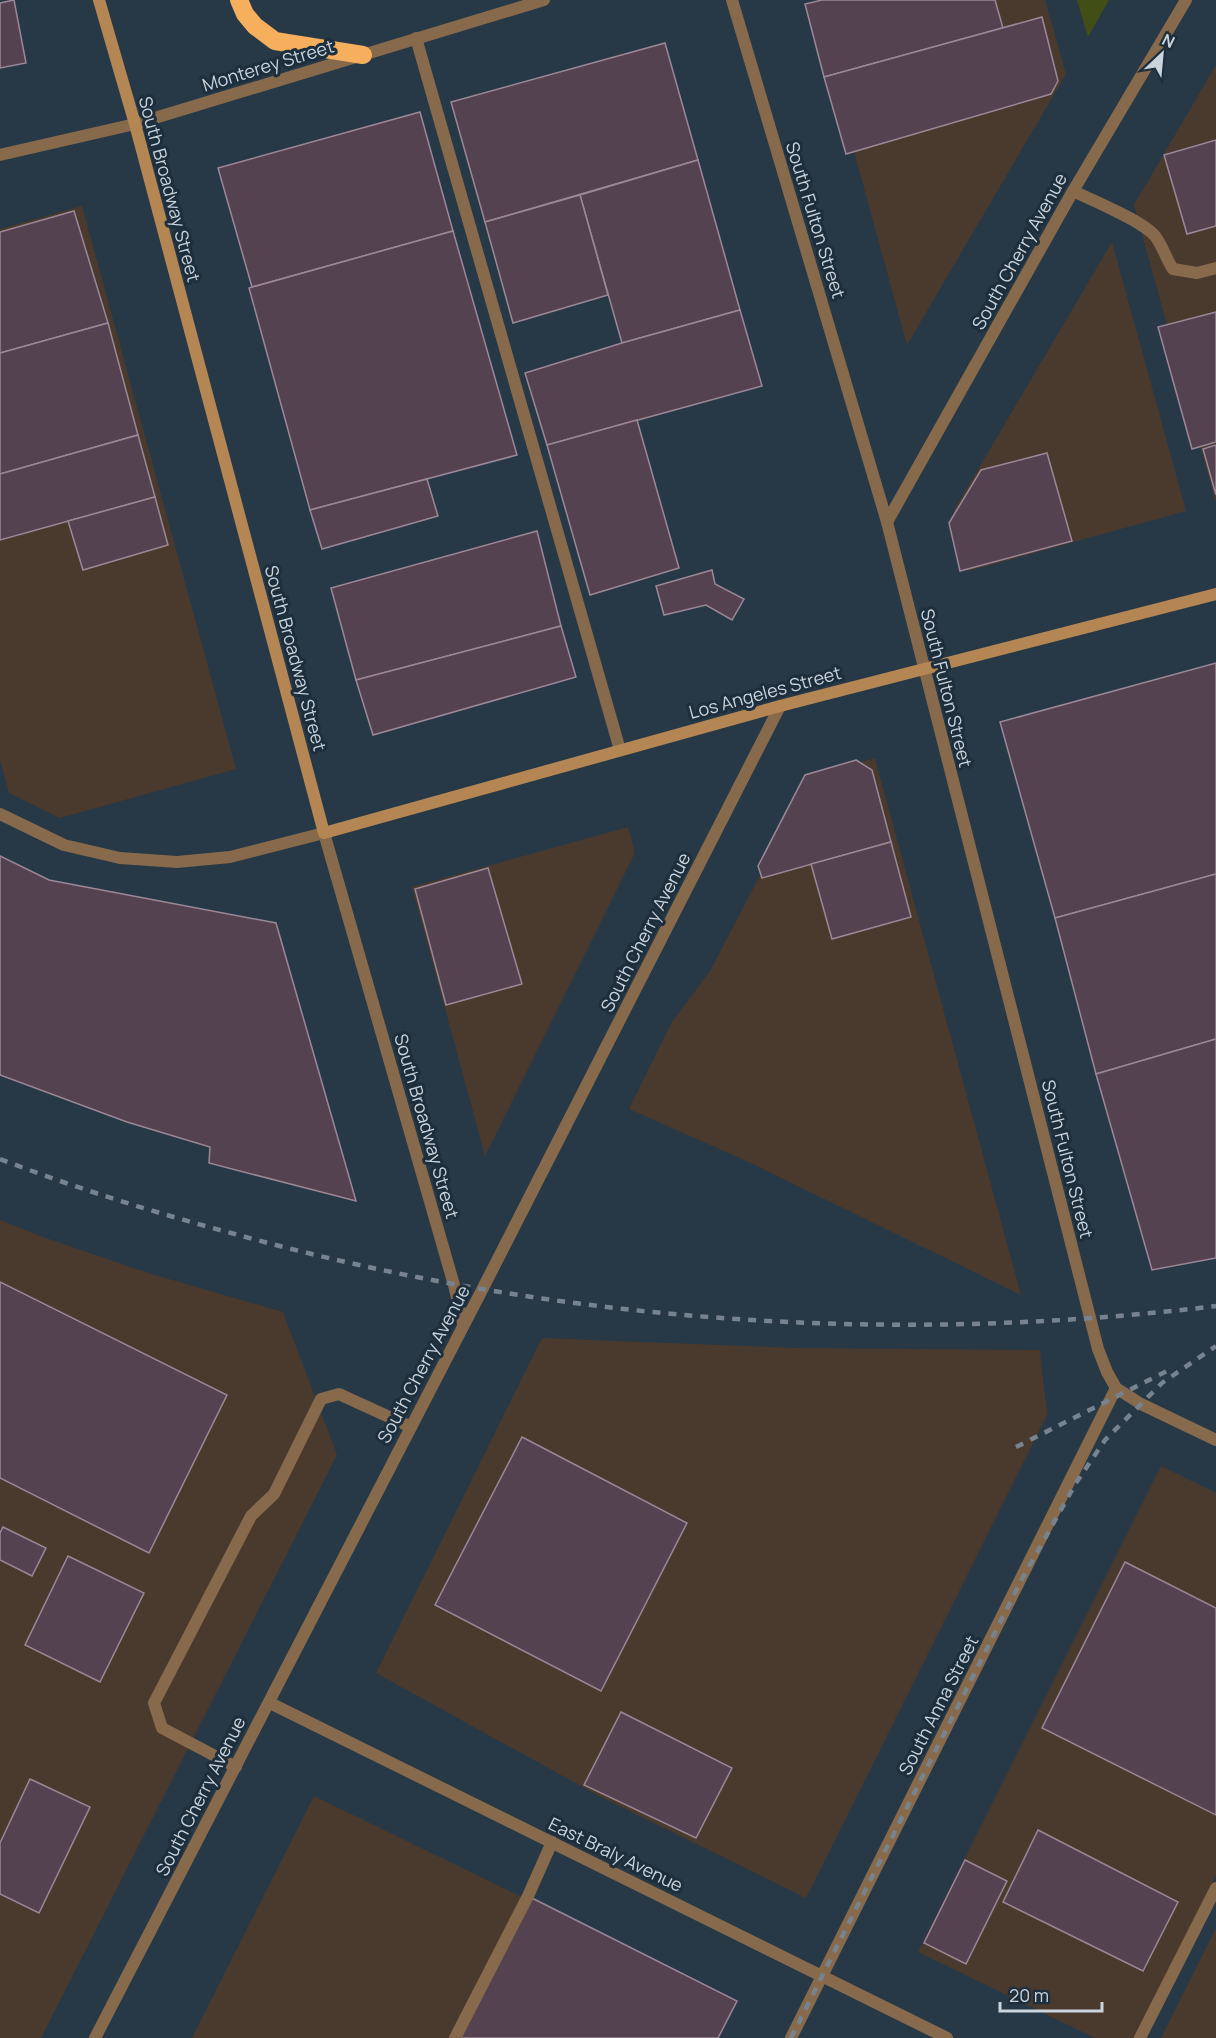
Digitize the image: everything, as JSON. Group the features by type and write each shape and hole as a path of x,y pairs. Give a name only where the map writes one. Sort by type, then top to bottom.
{"highway":[{"path":"239,0 255,26 275,41 363,55"}],"street":[{"name":"South Broadway Street","path":"99,0 135,124 324,833 454,1285 463,1324"},
{"name":"Monterey Street","path":"0,155 135,124 544,0"},
{"name":"South Fulton Street","path":"732,0 887,522 1098,1349 1116,1388"},
{"name":"South Cherry Avenue","path":"887,522 1073,191 1186,0"},
{"path":"417,38 620,750"},
{"path":"1073,191 1127,218 1149,232 1155,237 1173,269 1197,273 1216,268"},
{"name":"Los Angeles Street","path":"324,833 780,706 1216,594"},
{"name":"South Cherry Avenue","path":"95,2038 270,1703 780,706"},
{"path":"0,813 64,845 120,858 177,862 230,857 324,833"},
{"path":"1116,1388 1142,1404 1216,1440"},
{"name":"South Anna Street","path":"791,2038 1116,1388"},
{"path":"236,1767 162,1728 153,1703 251,1516 274,1494 321,1399 339,1394 411,1427"},
{"name":"East Braly Avenue","path":"270,1703 947,2038"},
{"path":"455,2038 528,1896 552,1842"},
{"path":"1140,2038 1216,1888"}],"shaded area":[{"path":"820,0 1045,0 1066,74 907,345 813,2"},
{"path":"1216,65 1216,503 1134,205"},
{"path":"82,206 236,769 60,818 9,793 0,760 0,229"},
{"path":"1112,242 1186,511 969,571 953,512"},
{"path":"875,758 1021,1295 753,1164 629,1109 672,1022 710,971 812,776"},
{"path":"628,827 635,853 485,1156 412,887"},
{"path":"0,1220 148,1273 283,1312 337,1455 41,2038 0,2038"},
{"path":"542,1338 796,1348 1040,1350 1047,1415 806,1898 599,1796 376,1673"},
{"path":"1161,1466 1216,1493 1216,1876 1135,2038 1095,2038 918,1952"},
{"path":"314,1796 522,1897 451,2038 192,2038"},
{"path":"1216,1928 1216,2038 1161,2038"}],"green space":[{"path":"1077,0 1109,0 1088,37"}],"building":[{"path":"14,0 26,63 0,68 0,3"},
{"path":"822,0 995,0 1003,28 824,77 805,4"},
{"path":"1042,17 1058,81 1051,94 846,154 824,77"},
{"path":"665,43 698,160 485,222 451,102"},
{"path":"420,112 453,231 252,287 218,168"},
{"path":"1216,140 1216,226 1187,234 1164,155"},
{"path":"698,160 740,310 622,343 580,195"},
{"path":"580,195 608,295 513,323 485,222"},
{"path":"74,211 108,323 0,353 0,232"},
{"path":"453,231 517,455 310,510 249,288"},
{"path":"740,310 762,386 547,445 525,373"},
{"path":"1216,312 1216,442 1192,449 1158,327"},
{"path":"108,323 138,435 0,474 0,353"},
{"path":"637,420 679,568 590,595 547,445"},
{"path":"138,435 155,497 0,540 0,474"},
{"path":"1216,445 1216,495 1203,449"},
{"path":"1047,453 1072,541 960,571 949,523 981,470"},
{"path":"427,479 438,516 322,549 310,510"},
{"path":"155,497 168,545 83,570 68,521"},
{"path":"537,531 561,626 356,680 331,588"},
{"path":"712,570 715,584 744,599 732,620 706,605 664,615 656,586"},
{"path":"561,626 576,677 373,735 356,680"},
{"path":"1216,663 1216,874 1055,918 1000,722"},
{"path":"856,760 872,770 891,842 762,878 758,866 805,775"},
{"path":"891,842 911,917 832,939 811,864"},
{"path":"0,856 49,880 276,923 356,1201 209,1163 210,1147 127,1122 0,1075"},
{"path":"488,868 522,984 446,1005 415,889"},
{"path":"1216,874 1216,1039 1096,1074 1055,918"},
{"path":"1216,1039 1216,1258 1152,1270 1096,1074"},
{"path":"0,1282 227,1395 149,1553 0,1478"},
{"path":"522,1437 687,1523 601,1691 435,1605"},
{"path":"3,1527 46,1548 32,1576 0,1560 0,1533"},
{"path":"68,1556 144,1593 100,1682 25,1645"},
{"path":"1125,1562 1216,1608 1216,1815 1042,1728"},
{"path":"621,1712 732,1768 696,1838 584,1785"},
{"path":"30,1779 90,1807 39,1913 0,1894 0,1843"},
{"path":"1038,1830 1178,1902 1143,1971 1003,1902"},
{"path":"965,1860 1007,1881 966,1964 924,1943"},
{"path":"528,1896 737,2001 718,2038 456,2038"}],"railway":[{"path":"0,1159 85,1190 173,1217 352,1263 474,1288 596,1306 720,1318 844,1324 968,1324 1092,1318 1216,1306"},
{"path":"791,2038 1022,1579 1076,1483 1105,1440 1162,1383 1216,1346"},
{"path":"1016,1447 1171,1369"}]}
